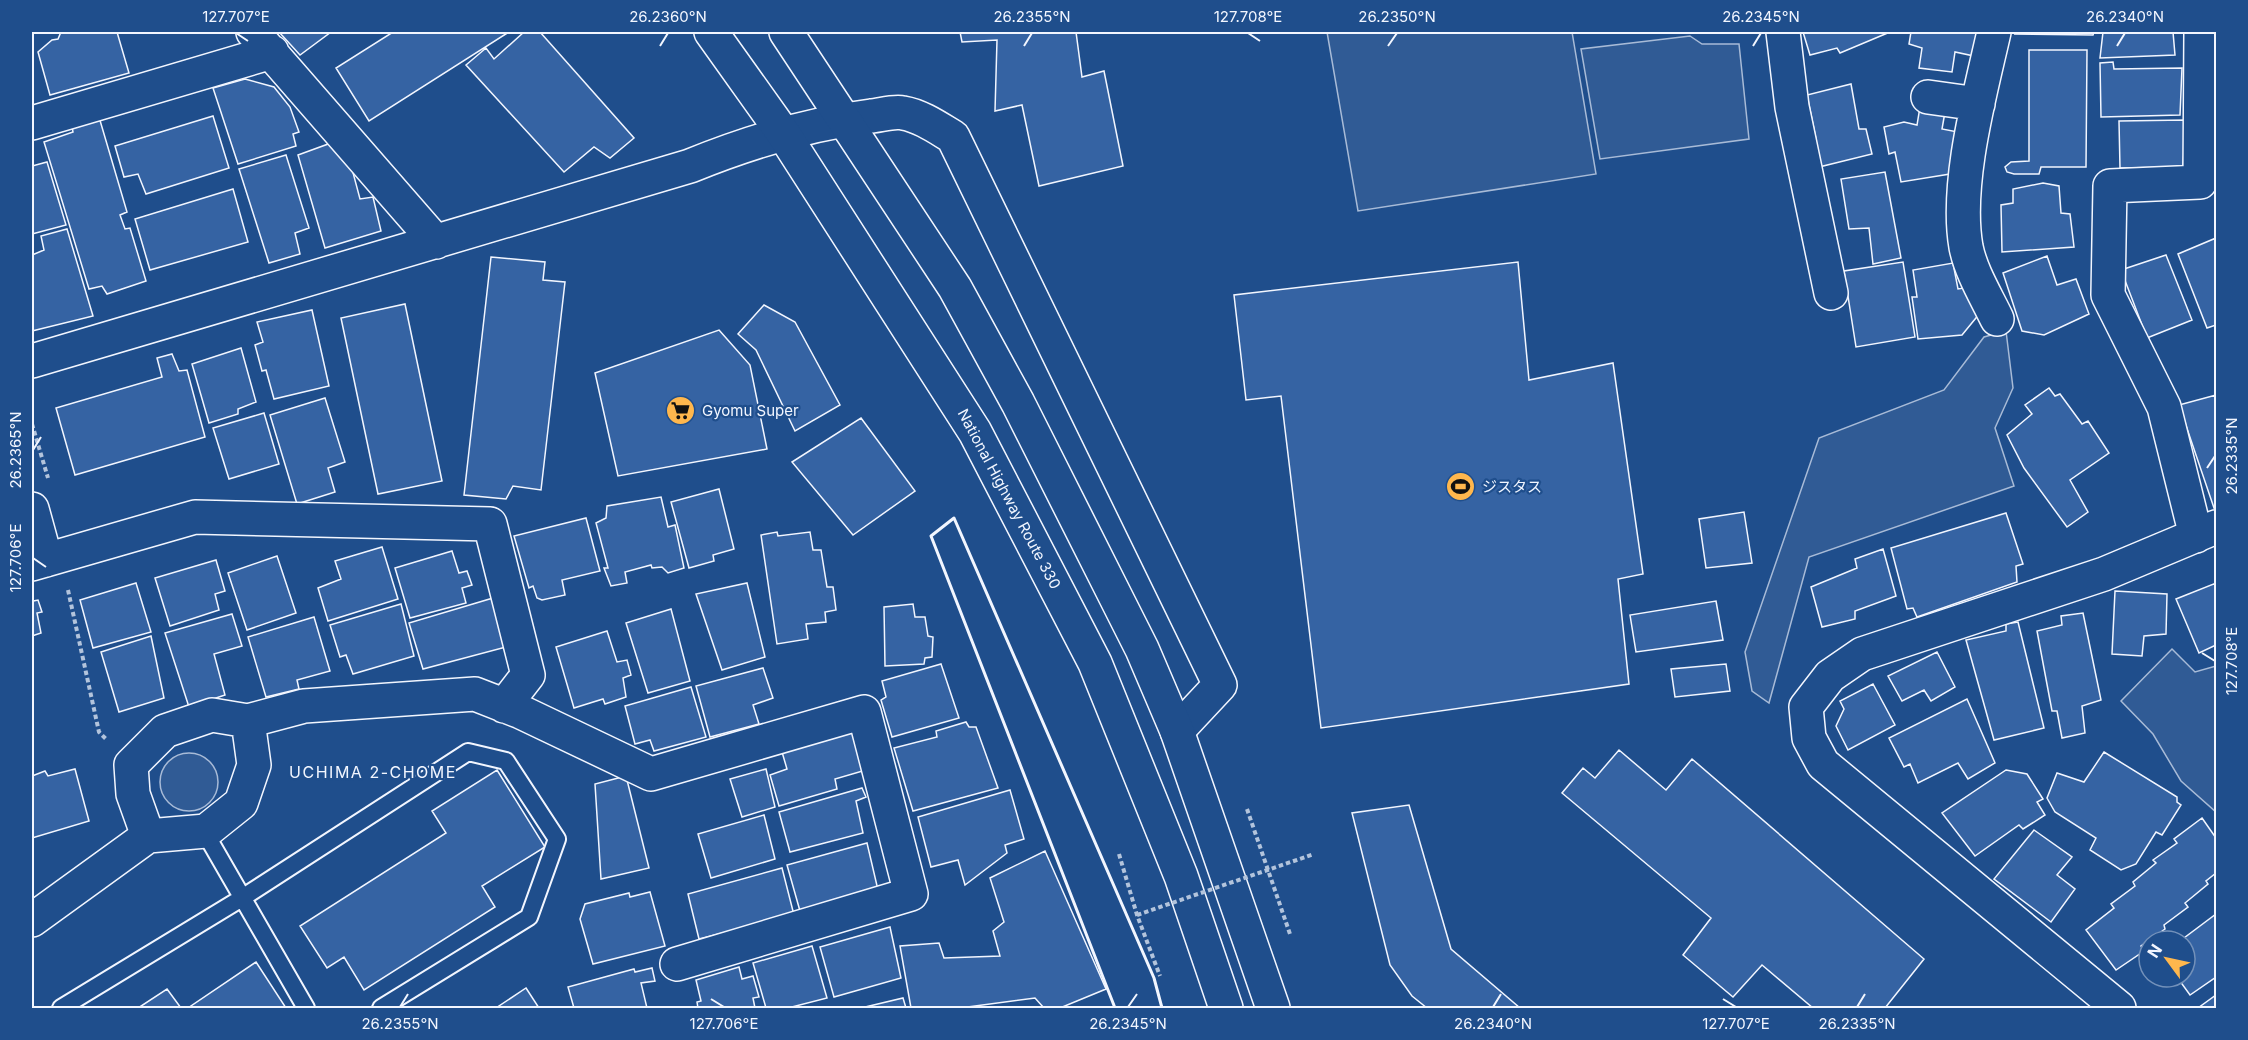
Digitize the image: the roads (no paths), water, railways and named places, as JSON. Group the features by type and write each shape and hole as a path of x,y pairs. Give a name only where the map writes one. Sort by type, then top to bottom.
{"main road":[{"name":"National Highway Route 330","path":"711,32 783,133 975,432 1095,663 1181,876 1226,1008"},
{"path":"786,32 956,288 1018,403 1142,649 1177,731 1273,1008"},
{"path":"1783,32 1792,107 1831,293"},
{"path":"1994,32 1978,104 1965,185 1966,247 1975,274 1997,319"},
{"path":"2119,1008 1823,764 1809,738 1806,707 1830,676 1862,654 2104,574 2206,532 2164,407 2108,295 2110,186 2200,182 2201,32"},
{"path":"32,123 263,42 436,242"},
{"path":"1928,97 1978,104"},
{"path":"32,361 690,166 731,149 783,133 845,120 903,112 929,122 953,137 1220,685 1177,731"},
{"path":"32,509 46,560 195,517 490,524 528,675 504,706"},
{"path":"148,836 133,794 130,765 165,730 212,715 248,721 304,706 475,694 651,774 864,712 911,894 677,964"},
{"path":"32,920 148,836 204,831 242,803 254,765 248,721"}],"lane":[{"path":"61,1008 242,898 468,752 506,761 557,839 529,917 381,1008"},
{"path":"204,831 306,1008"}],"place":[{"name":"Gyomu Super","path":"681,411"},
{"name":"ジスタス","path":"1461,487"}],"district":[{"name":"UCHIMA 2-CHOME","path":"373,772"}]}
